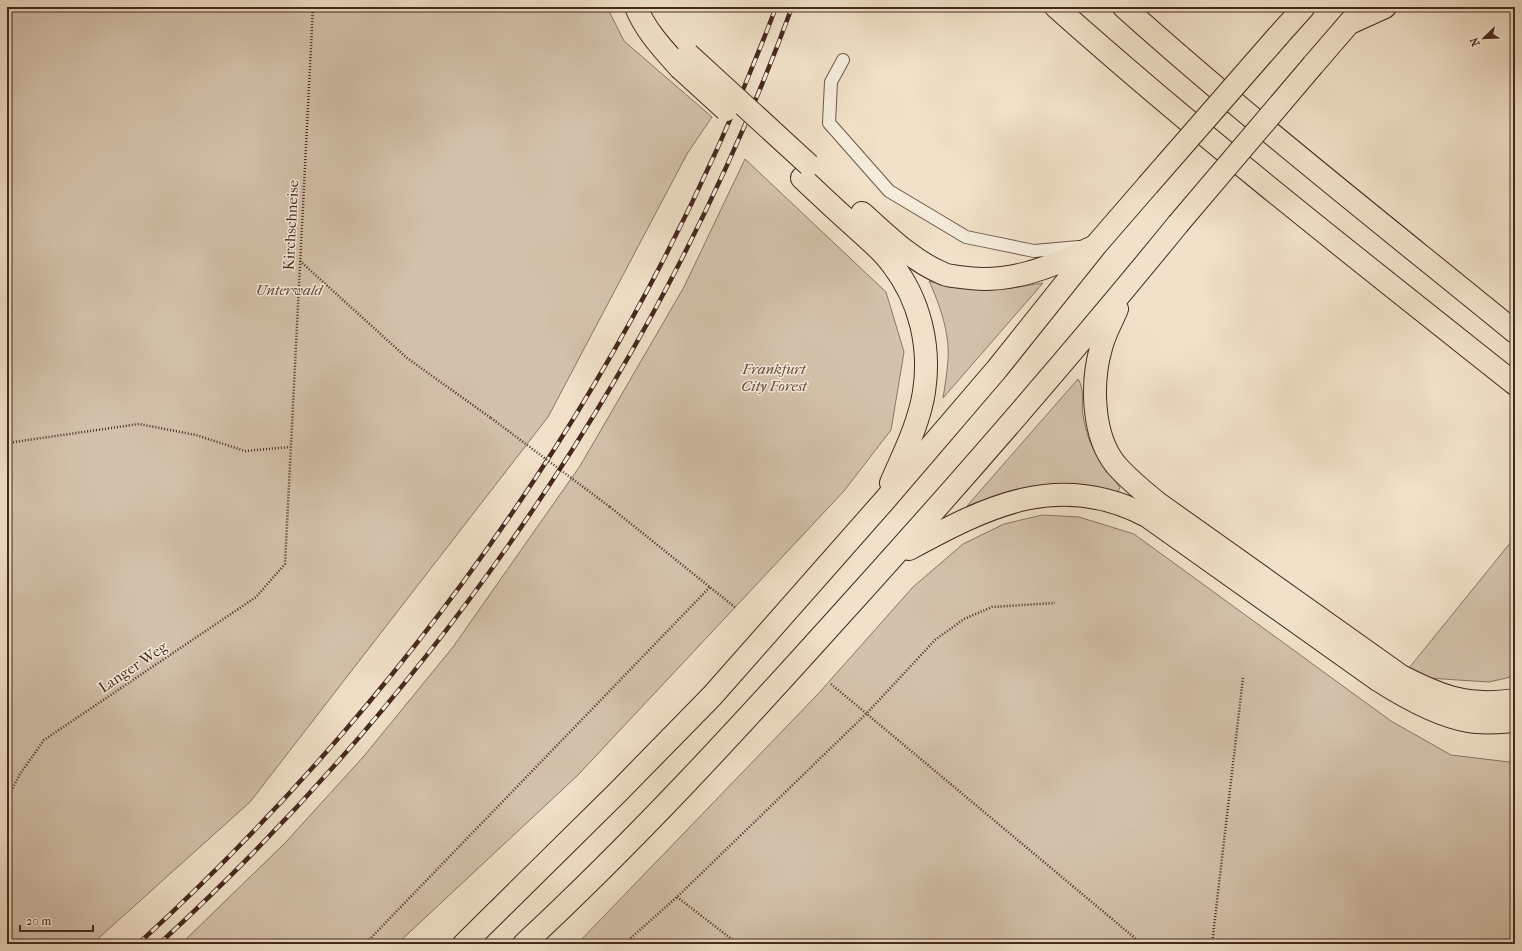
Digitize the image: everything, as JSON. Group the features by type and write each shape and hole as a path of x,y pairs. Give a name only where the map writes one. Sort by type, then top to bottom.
{"highway":[{"path":"636,7 640,16 656,40 684,61 805,172 892,263 907,286 917,310 925,341 926,369 924,394 910,438 884,501"},
{"path":"651,7 684,61"},
{"path":"1056,7 1169,105 1336,242 1515,384"},
{"path":"1124,7 1176,53 1328,180 1515,332"},
{"path":"464,944 612,798 712,696 884,501 997,369 1096,246 1304,7"},
{"path":"524,944 636,834 754,711 935,511 1127,287 1178,224 1363,7"},
{"path":"1349,24 1385,7"},
{"path":"805,172 906,252 943,274 993,280 1021,276 1049,267 1096,246"},
{"path":"1127,287 1101,347 1096,372 1097,422 1115,464 1134,483 1159,504 1401,676 1426,689 1451,698 1474,703 1515,700"},
{"path":"892,559 959,522 1012,502 1034,496 1056,495 1084,496 1107,500 1130,507 1147,516 1378,680 1405,697 1468,721 1492,723 1515,721"}],"lane":[{"path":"843,60 831,82 829,123 889,191 966,237 1034,251 1096,246"}],"path":[{"name":"Kirchschneise","path":"284,564 313,7"},
{"path":"300,261 407,358 491,418 610,507 736,608"},
{"path":"7,443 139,424 196,435 244,451 290,447"},
{"name":"Langer Weg","path":"7,799 20,774 44,740 256,597 284,564"},
{"path":"365,944 710,588"},
{"path":"624,944 677,897 867,713 935,640 964,619 992,607 1055,603"},
{"path":"1212,944 1243,678"},
{"path":"831,684 1142,944"},
{"path":"677,897 738,944"}],"green space":[{"name":"Unterwald","path":"7,7 607,7 624,41 712,117 687,154 548,417 250,802 92,944 7,944"},
{"name":"Frankfurt City Forest","path":"745,159 886,292 904,352 891,430 844,491 578,775 397,944 181,944 285,843 364,756 453,647 580,466 684,287"},
{"path":"929,281 958,288 986,290 1043,283 943,398 948,360 946,330 937,300"},
{"path":"1078,379 1082,392 1082,410 1088,436 1096,454 1106,470 1120,487 1118,492 1097,487 1059,484 1024,489 967,506"},
{"path":"1042,515 1079,517 1134,534 1391,721 1451,755 1509,762 1515,759 1515,944 577,944 818,694 913,587 963,544 1004,524"},
{"path":"1515,537 1515,676 1489,682 1430,678 1409,668"}],"railway":[{"path":"138,944 241,844 338,739 428,629 512,513 589,393 659,268 721,139 776,7"},
{"path":"159,944 260,845 357,740 447,629 531,513 608,392 678,267 739,138 792,7"}]}
